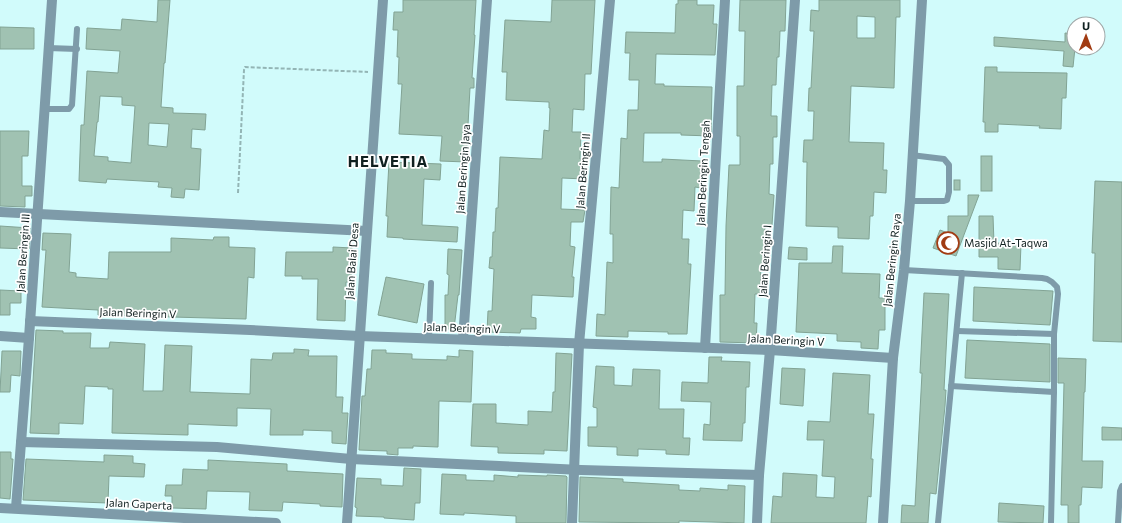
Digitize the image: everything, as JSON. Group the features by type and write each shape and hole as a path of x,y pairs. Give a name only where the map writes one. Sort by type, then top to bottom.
{"street":[{"name":"Jalan Beringin III","path":"16,508 52,0"},
{"name":"Jalan Balai Desa","path":"347,523 383,0"},
{"name":"Jalan Beringin Jaya","path":"462,339 487,0"},
{"name":"Jalan Beringin II","path":"572,523 579,344 610,0"},
{"name":"Jalan Beringin Tengah","path":"705,348 725,0"},
{"name":"Jalan Beringin I","path":"757,523 759,475 770,350 795,0"},
{"name":"Jalan Beringin Raya","path":"883,523 893,358 904,270 910,201 922,0"},
{"path":"0,212 366,231"},
{"name":"Jalan Beringin V","path":"30,321 429,339 770,350 893,358"},
{"path":"0,336 29,338"},
{"path":"21,442 217,447 351,459 573,470 759,475"},
{"name":"Jalan Gaperta","path":"0,508 276,523"}],"lane":[{"path":"44,109 69,109 72,105 77,49 77,29"},
{"path":"48,48 77,49"},
{"path":"910,201 944,201 947,200 949,192 949,165 947,162 944,159 912,154"},
{"path":"904,270 962,272 1047,279 1057,287 1058,294 1054,334 1054,392 1050,523"},
{"path":"938,523 962,272"},
{"path":"429,339 431,283"},
{"path":"957,331 1054,334"},
{"path":"951,386 1054,392"},
{"path":"1118,523 1120,490 1122,486"}],"path":[{"path":"238,192 243,78 245,68 378,73"}],"building":[{"path":"158,0 170,0 161,107 173,108 173,113 206,114 205,130 192,129 191,148 201,149 199,190 185,189 184,198 171,197 172,188 158,187 159,182 107,179 106,183 79,181 81,125 84,125 87,71 118,73 120,51 86,49 87,28 121,30 122,19 157,22","holes":["100,96 122,97 122,105 135,106 131,163 108,161 108,157 94,156","149,123 169,124 167,147 148,145"]},
{"path":"403,0 476,0 472,78 474,78 474,88 470,88 466,162 440,161 442,136 399,134 402,84 398,84 398,30 393,30 394,12 403,12"},
{"path":"552,0 595,0 591,74 585,74 584,110 573,109 572,132 581,132 580,159 584,159 584,179 562,178 561,209 585,210 583,222 571,222 570,246 575,247 572,277 574,277 573,297 532,295 531,317 536,318 536,329 521,329 520,333 487,332 488,311 492,311 494,269 489,268 490,257 492,257 493,232 495,232 496,208 498,208 500,157 542,159 544,130 549,131 549,102 506,100 507,72 502,72 505,20 551,22"},
{"path":"678,0 697,0 697,5 714,5 713,24 717,24 715,55 656,54 655,84 664,84 664,86 712,87 711,136 681,135 681,133 644,133 643,162 662,162 662,159 702,161 701,188 695,187 694,211 683,210 682,239 689,239 688,264 691,264 687,334 628,331 628,337 596,336 597,314 605,315 607,262 613,263 613,234 610,234 611,187 619,188 621,138 627,139 628,110 638,110 639,80 629,80 630,53 625,53 626,32 675,33 676,4 678,4"},
{"path":"740,0 786,0 785,31 780,31 776,85 772,85 771,116 777,116 777,137 773,137 773,164 770,164 769,194 774,195 772,225 765,225 765,264 761,264 760,294 755,294 754,323 757,323 756,343 720,342 720,295 725,295 729,165 740,165 740,136 737,136 737,86 744,86 745,31 739,31"},
{"path":"819,0 900,0 900,17 896,17 894,88 851,86 849,142 884,143 883,170 887,170 886,193 874,192 873,216 870,216 869,239 838,238 838,227 806,226 807,162 803,162 804,140 813,140 814,111 808,111 809,88 811,88 814,31 810,31 811,10 819,11","holes":["857,16 875,17 875,38 857,38"]},
{"path":"0,27 34,28 34,49 0,49"},
{"path":"1065,33 1066,56 1074,56 1073,67 1063,66 1064,51 994,46 994,37 1065,42"},
{"path":"985,67 997,67 997,72 1067,73 1066,98 1062,98 1061,129 1039,128 1040,126 998,124 998,132 985,132 985,122 983,122"},
{"path":"0,131 29,131 28,156 22,156 22,186 32,186 32,196 25,196 25,207 0,206"},
{"path":"981,156 992,156 992,191 981,191"},
{"path":"389,162 441,164 440,180 424,179 422,225 458,227 457,242 387,237 388,216 386,216"},
{"path":"954,180 960,180 960,190 954,190"},
{"path":"1095,181 1122,182 1122,342 1093,341 1095,253 1092,253"},
{"path":"968,195 979,195 956,256 933,248 940,230 948,233 948,216 968,216"},
{"path":"979,216 993,216 994,243 1021,244 1020,270 998,269 998,257 979,257"},
{"path":"0,226 30,228 29,249 0,248"},
{"path":"43,233 71,234 69,272 76,273 76,277 108,279 109,252 171,252 171,238 213,240 214,237 229,237 229,247 255,248 254,278 248,277 246,319 98,315 98,310 42,307 46,250 42,250"},
{"path":"833,246 843,246 842,273 880,274 879,298 885,298 885,330 879,330 878,349 861,348 861,342 837,341 837,334 796,332 799,263 832,263"},
{"path":"333,247 352,248 351,282 346,282 345,321 317,320 318,279 302,279 302,276 285,276 286,252 333,252"},
{"path":"789,247 807,248 807,260 788,259"},
{"path":"448,249 462,250 459,295 454,329 445,329 445,295 448,295 449,275 447,274"},
{"path":"386,277 424,284 417,323 378,315"},
{"path":"974,287 1053,291 1050,325 973,321"},
{"path":"0,290 21,291 21,303 10,303 10,315 0,315"},
{"path":"924,293 949,294 944,390 946,390 945,406 936,494 930,493 928,523 901,523 902,505 915,506 922,373 920,373"},
{"path":"36,330 63,331 63,333 91,333 90,348 109,348 110,342 145,344 143,391 163,391 165,345 192,346 190,392 250,394 251,359 272,360 273,353 294,353 294,349 309,350 308,356 337,356 336,397 343,397 342,413 348,413 346,444 332,443 332,431 303,430 303,435 270,435 271,409 237,408 237,426 188,424 188,435 112,433 113,389 108,389 108,387 85,386 83,424 59,423 59,434 30,433"},
{"path":"967,340 1050,344 1050,382 965,378"},
{"path":"372,350 386,350 386,353 412,354 412,359 447,360 447,356 459,357 459,350 473,351 471,402 439,401 438,447 413,446 413,448 398,448 398,455 387,454 387,451 359,450 362,396 365,396 367,369 371,369"},
{"path":"2,351 21,351 20,376 11,375 10,392 0,392"},
{"path":"556,353 572,354 567,451 544,450 544,454 498,453 498,447 471,446 473,404 496,404 496,423 528,425 528,411 552,412 553,392 555,392"},
{"path":"709,357 722,357 721,361 750,362 749,387 746,387 745,423 743,423 742,441 703,440 704,424 710,425 711,402 681,401 682,382 708,383"},
{"path":"1058,358 1086,359 1082,461 1103,461 1102,488 1082,487 1081,505 1079,505 1079,523 1068,523 1068,505 1061,505 1064,383 1058,383"},
{"path":"596,366 614,367 614,385 632,386 633,369 660,370 659,409 684,409 683,438 690,438 689,455 666,454 666,450 638,449 638,456 617,455 617,447 588,446 588,427 597,427 597,408 593,407"},
{"path":"782,368 805,369 803,406 780,404"},
{"path":"833,373 870,375 868,414 874,414 871,459 873,459 871,497 868,496 866,523 771,523 773,496 782,497 783,473 817,475 816,497 834,498 835,477 822,476 824,440 807,440 808,421 830,422"},
{"path":"1102,427 1122,428 1122,440 1102,440"},
{"path":"0,452 11,452 11,459 13,459 10,499 0,498"},
{"path":"104,455 133,456 133,463 145,464 144,477 109,476 108,503 23,500 26,459 104,462"},
{"path":"208,460 287,464 287,471 343,474 342,507 283,502 282,511 249,510 250,492 207,491 206,509 172,508 172,496 165,496 166,485 182,485 183,469 208,470"},
{"path":"404,468 421,469 420,503 415,503 414,520 356,516 357,508 355,507 357,478 381,479 381,485 403,486"},
{"path":"442,474 466,475 466,480 494,481 494,475 518,477 518,475 566,476 566,523 516,523 516,516 464,513 464,515 440,514"},
{"path":"580,477 623,479 623,482 679,485 679,490 700,491 700,488 728,490 728,485 745,486 744,523 679,521 679,523 579,522"},
{"path":"999,503 1044,506 1043,523 998,522"}],"place":[{"name":"Masjid At-Taqwa","path":"948,243"}],"district":[{"name":"HELVETIA","path":"388,162"}]}
